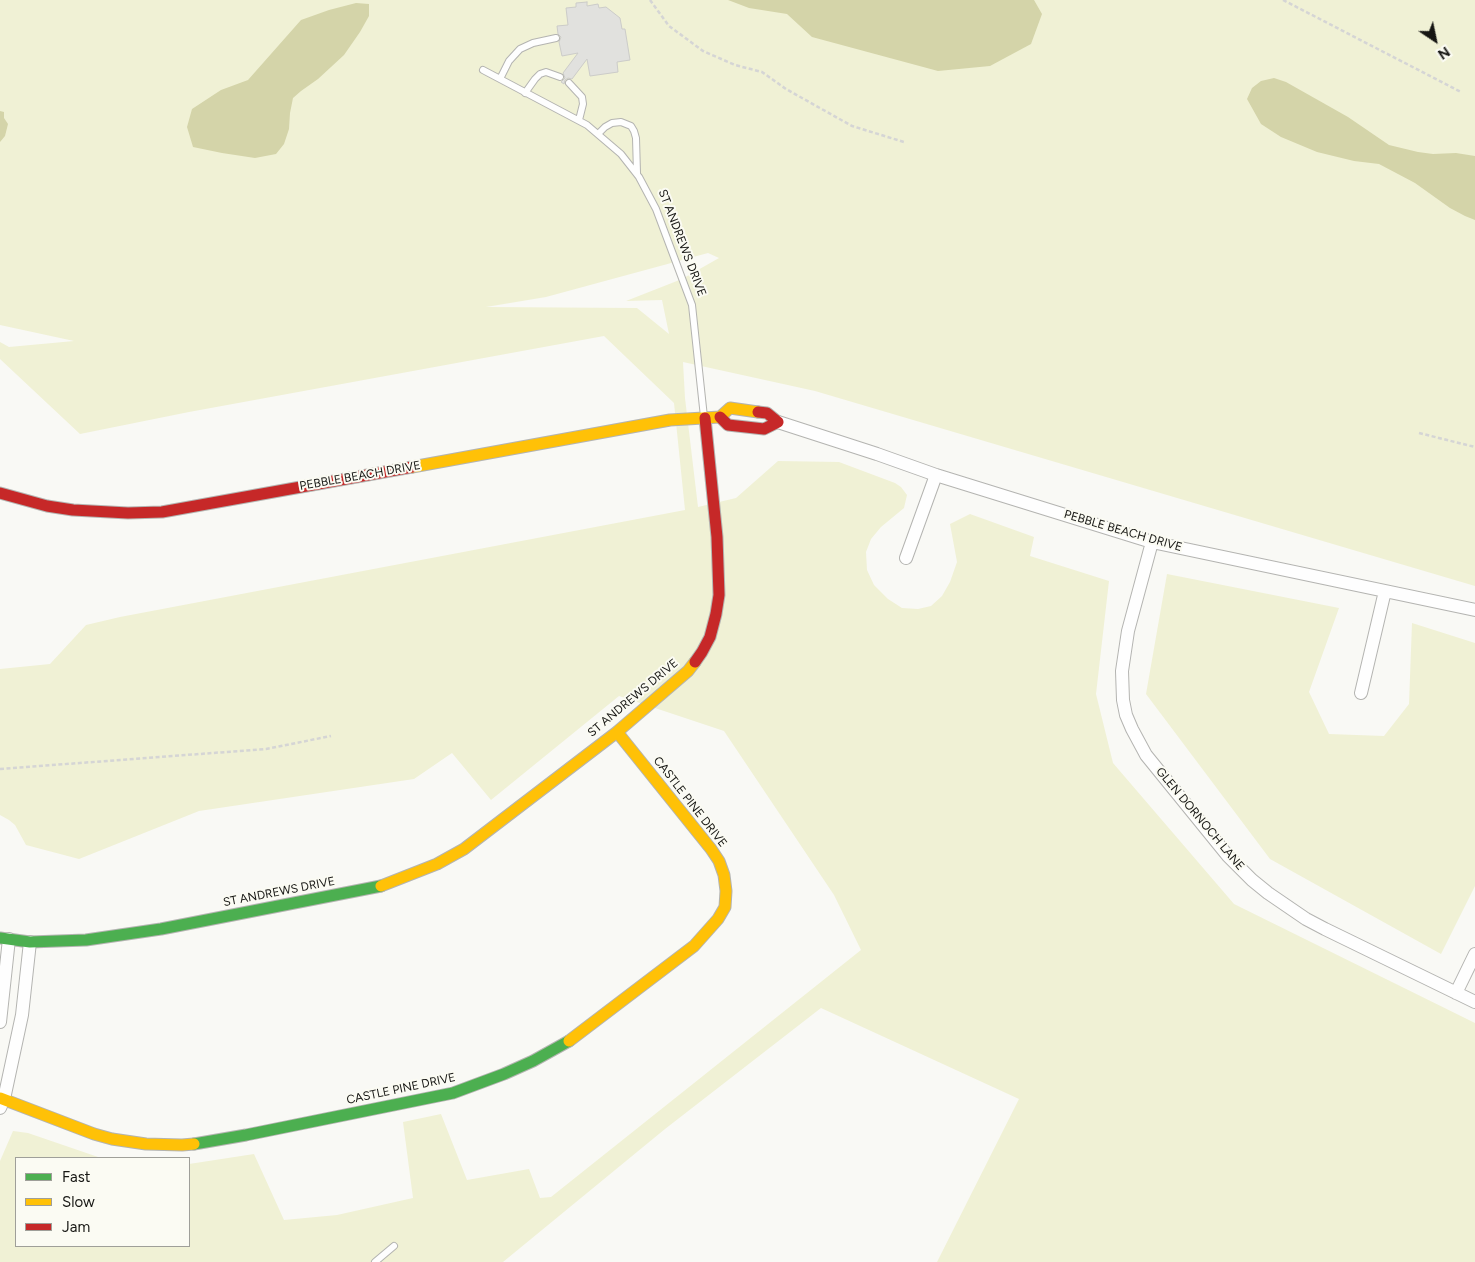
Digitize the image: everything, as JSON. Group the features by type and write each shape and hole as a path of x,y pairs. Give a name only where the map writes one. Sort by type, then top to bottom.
{"street":[{"name":"PEBBLE BEACH DRIVE","path":"0,493 47,506 73,510 128,513 162,512 670,420 720,417 730,408 767,414 778,422 936,475 1152,542 1475,610"},
{"name":"PEBBLE BEACH DRIVE","path":"720,417 728,425 764,429 778,422"},
{"name":"ST ANDREWS DRIVE","path":"4,939 30,942 86,940 161,929 383,886 437,864 464,849 616,732 688,671 702,652 710,637 719,595 719,569 704,418"},
{"path":"906,558 936,475"},
{"name":"GLEN DORNOCH LANE","path":"1152,542 1128,631 1122,671 1123,700 1126,715 1135,736 1146,754 1228,856 1268,893 1306,919 1475,1002"},
{"path":"1361,693 1385,591"},
{"name":"CASTLE PINE DRIVE","path":"1,1102 112,1139 162,1145 192,1144 453,1093 533,1061 568,1042 694,946 718,920 725,907 724,875 719,861 616,732"},
{"path":"0,1022 4,939"},
{"path":"1,1102 22,1015 30,942"},
{"path":"1456,993 1475,954"}],"lane":[{"path":"500,79 509,61 520,49 533,43 556,38"},
{"name":"ST ANDREWS DRIVE","path":"483,70 579,120 621,154 647,189 692,305 704,418"},
{"path":"526,92 540,74 546,72 560,77"},
{"path":"569,83 582,97 583,104 579,120"},
{"path":"598,134 612,123 621,122 630,126 635,134 637,143 637,174"},
{"path":"375,1262 394,1246"}],"path":[{"path":"650,0 669,26 703,51 734,64 762,72 786,89 852,126 904,142"},
{"path":"1283,0 1461,92"},
{"path":"1419,433 1475,447"},
{"path":"0,769 266,749 331,736"}],"shaded area":[{"path":"0,0 1475,0 1475,586 815,391 683,362 685,398 698,507 736,498 778,461 839,462 895,483 907,495 904,508 881,527 871,539 866,552 867,570 874,585 888,599 902,608 918,609 931,606 942,596 950,582 957,562 950,524 970,514 1034,537 1030,556 1109,581 1096,694 1113,763 1234,904 1475,1023 1475,1262 937,1262 1019,1099 821,1008 665,1129 503,1262 0,1262 0,1161 13,1131 28,1133 98,1157 15,1157 15,1247 190,1247 190,1164 254,1154 284,1220 337,1215 413,1198 403,1122 441,1114 467,1180 529,1169 540,1198 551,1197 861,950 834,895 724,731 619,696 491,800 452,753 414,779 199,811 79,859 26,845 15,825 0,815 0,669 50,664 86,625 685,510 674,403 604,336 189,412 80,434 0,359 0,342 9,347 74,341 0,325","holes":["708,253 719,258 682,279 626,301 662,300 669,334 637,308 486,307 546,297"]},
{"path":"728,0 1034,0 1042,14 1031,44 990,66 938,71 812,37 787,14 749,8"},
{"path":"356,3 369,4 369,16 344,55 318,79 293,98 289,129 284,144 276,154 255,158 193,147 187,127 192,109 221,90 248,80 301,20"},
{"path":"1274,78 1286,82 1348,117 1389,145 1433,154 1456,153 1475,156 1475,220 1450,208 1415,183 1379,164 1354,161 1317,152 1281,137 1261,124 1247,99 1252,88 1261,81"},
{"path":"0,111 4,112 4,118 8,124 5,136 0,142"},
{"path":"1167,574 1339,608 1309,692 1329,734 1384,736 1409,704 1412,623 1475,643 1475,886 1441,954 1270,859 1146,694"}],"building":[{"path":"587,2 587,6 598,4 599,8 606,7 620,18 622,29 625,29 630,60 617,62 618,72 590,76 587,59 572,79 568,78 564,84 561,82 565,78 563,73 578,53 562,56 559,42 561,37 558,34 557,26 568,25 566,8 576,7 576,3"}],"traffic: fast":[{"path":"0,938 30,942 86,940 161,929 381,886"},
{"path":"194,1144 453,1093 504,1074 533,1061 569,1041"}],"traffic: slow":[{"path":"412,467 670,420 720,417 730,408 758,412"},
{"path":"381,886 437,864 464,849 617,732 688,671 695,662"},
{"path":"569,1041 694,946 718,919 725,907 724,875 719,861 617,732"},
{"path":"0,1098 112,1139 146,1144 194,1144"}],"traffic: jam":[{"path":"720,417 728,425 764,429 778,422 767,413 758,412"},
{"path":"695,662 710,637 719,595 717,537 705,418"},
{"path":"0,493 47,506 73,510 128,513 162,512 412,467"}]}
